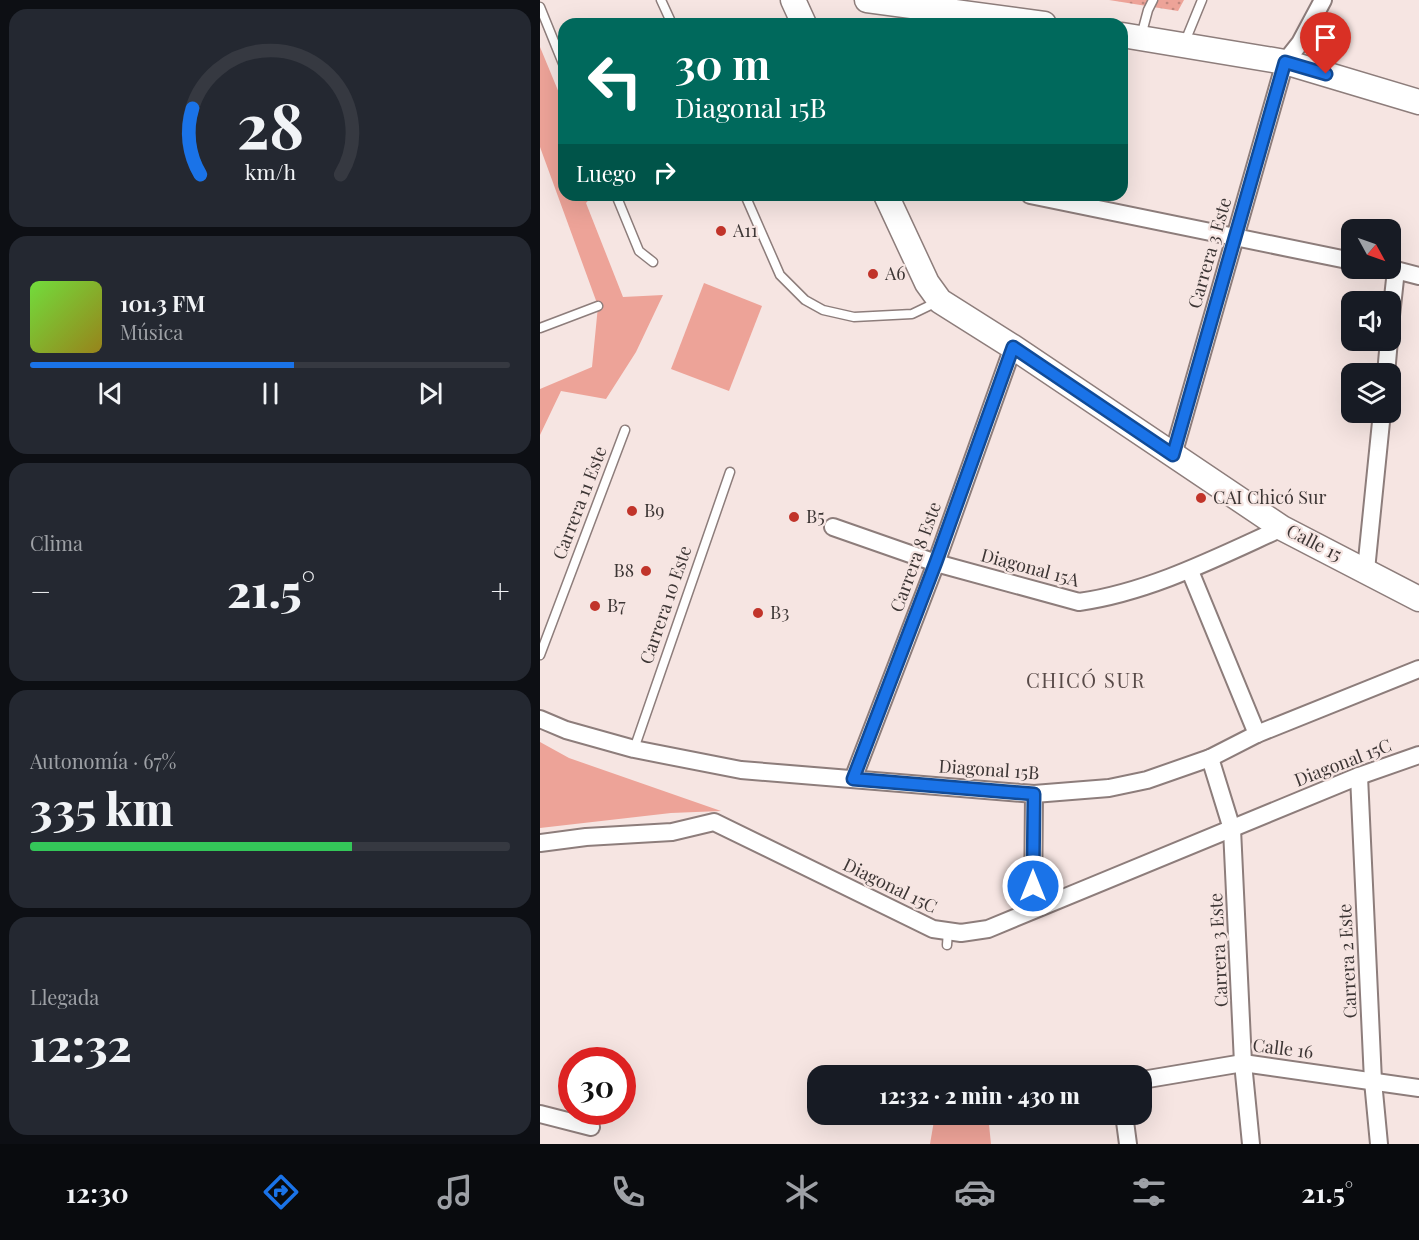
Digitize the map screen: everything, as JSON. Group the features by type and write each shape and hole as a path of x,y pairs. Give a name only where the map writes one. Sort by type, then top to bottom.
{"street":[{"path":"793,0 801,18"},
{"path":"867,0 1000,18"},
{"path":"1285,62 1300,43 1323,0"},
{"path":"1131,36 1285,62 1419,102"},
{"name":"Carrera 3 Este","path":"1173,455 1285,62"},
{"path":"889,201 927,283 940,301"},
{"path":"1059,201 1341,259"},
{"path":"1401,271 1419,276"},
{"name":"Calle 15","path":"940,301 1013,347 1282,528 1419,599"},
{"name":"Carrera 8 Este","path":"853,779 936,562 1013,347"},
{"path":"1366,570 1381,423"},
{"name":"Diagonal 15A","path":"833,527 936,562 1080,602 1101,599 1190,571 1282,528"},
{"path":"1190,571 1257,734"},
{"name":"Diagonal 15B","path":"540,719 566,730 634,749 741,770 1034,794 1109,789 1147,780 1210,758 1257,734 1419,669"},
{"name":"Diagonal 15C","path":"540,843 586,837 672,832 714,822 933,929 947,938 961,933 988,929 1359,776 1419,755"},
{"name":"Carrera 3 Este","path":"1210,758 1232,829 1243,1063 1251,1144"},
{"name":"Carrera 2 Este","path":"1359,776 1373,1081 1379,1144"},
{"path":"1033,909 1034,794"},
{"name":"Calle 16","path":"1152,1078 1243,1063 1419,1088"},
{"path":"540,1114 591,1127"},
{"path":"1126,1125 1128,1144"}],"lane":[{"path":"661,0 669,18"},
{"path":"1131,36 1154,0"},
{"path":"1184,44 1202,0"},
{"path":"540,7 558,51"},
{"path":"618,201 639,251 653,262"},
{"path":"749,201 780,274 805,300 823,310 854,317 912,314 940,301"},
{"path":"540,328 598,306"},
{"name":"Carrera 11 Este","path":"540,654 626,430"},
{"name":"Carrera 10 Este","path":"634,749 730,472"}],"shaded area":[{"path":"1109,0 1184,0 1178,11"},
{"path":"540,47 558,90 558,196 540,147"},
{"path":"560,201 588,201 586,203 623,297 663,295 636,352 606,399 561,391 540,435 540,389 592,367 598,306"},
{"path":"704,283 762,306 729,391 671,369"},
{"path":"540,742 569,758 721,811 671,813 540,828"},
{"path":"933,1125 989,1125 991,1144 930,1144"}],"place":[{"name":"A11","path":"721,231"},
{"name":"A6","path":"873,274"},
{"name":"CAI Chicó Sur","path":"1201,498"},
{"name":"B9","path":"632,511"},
{"name":"B5","path":"794,517"},
{"name":"B8","path":"646,571"},
{"name":"B7","path":"595,606"},
{"name":"B3","path":"758,613"}],"district":[{"name":"CHICÓ SUR","path":"1086,681"}],"route":[{"path":"1033,886 1034,794 853,779 936,562 1013,347 1173,455 1285,62 1326,74"}]}
